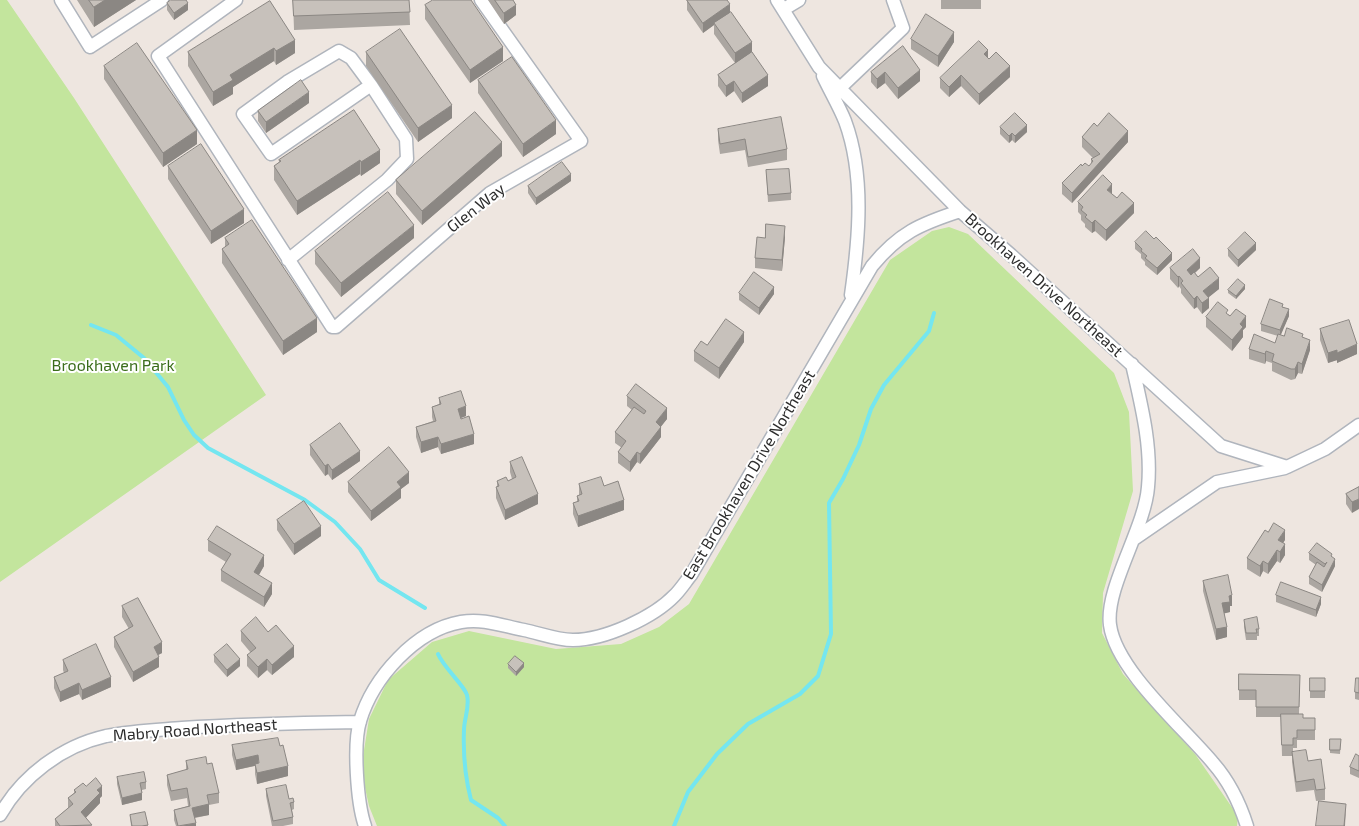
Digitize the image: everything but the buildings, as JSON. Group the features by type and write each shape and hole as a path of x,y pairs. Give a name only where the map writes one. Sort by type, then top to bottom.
{"street":[{"path":"61,0 90,47 162,0"},
{"name":"Glen Way","path":"230,2 158,56 329,324 336,327 490,193 581,141 481,0"},
{"path":"780,5 799,0"},
{"path":"840,88 903,28 893,0"},
{"name":"Brookhaven Drive Northeast","path":"780,5 820,67 960,210 1221,446 1287,468"},
{"path":"288,260 387,180 406,159 406,139 371,85 351,58 339,51 287,82 243,114 271,154 371,85"},
{"name":"East Brookhaven Drive Northeast","path":"820,67 845,122 856,170 857,254 850,300"},
{"name":"East Brookhaven Drive Northeast","path":"365,826 356,777 360,722 379,681 414,642 440,629 461,622 490,621 572,640 601,636 652,613 674,596 692,575 850,300 872,266 897,239 921,224 960,210"},
{"path":"1132,364 1146,424 1148,488 1134,540 1113,598 1110,624 1117,647 1130,669 1215,765 1235,799 1247,826"},
{"path":"1134,540 1217,482 1287,468 1325,449 1359,425"},
{"name":"Mabry Road Northeast","path":"0,815 12,794 41,767 70,749 105,736 212,726 360,722"}],"green space":[{"name":"Brookhaven Park","path":"0,0 7,0 74,98 266,395 0,582"},
{"path":"949,227 968,234 1114,373 1129,412 1133,491 1103,593 1102,633 1123,674 1195,754 1238,816 1237,826 377,826 369,806 361,769 369,719 388,680 432,642 469,631 556,649 621,644 659,627 689,604 890,260 932,231"}],"waterway":[{"path":"674,826 688,792 717,754 748,724 800,694 818,676 831,634 829,503 859,445 871,409 884,385 929,331 934,313"},
{"path":"91,325 116,335 144,358 168,387 184,420 194,435 208,448 305,500 335,522 360,549 379,580 425,608"},
{"path":"438,654 467,695 468,704 464,726 464,748 471,800 498,818 505,826"}]}
